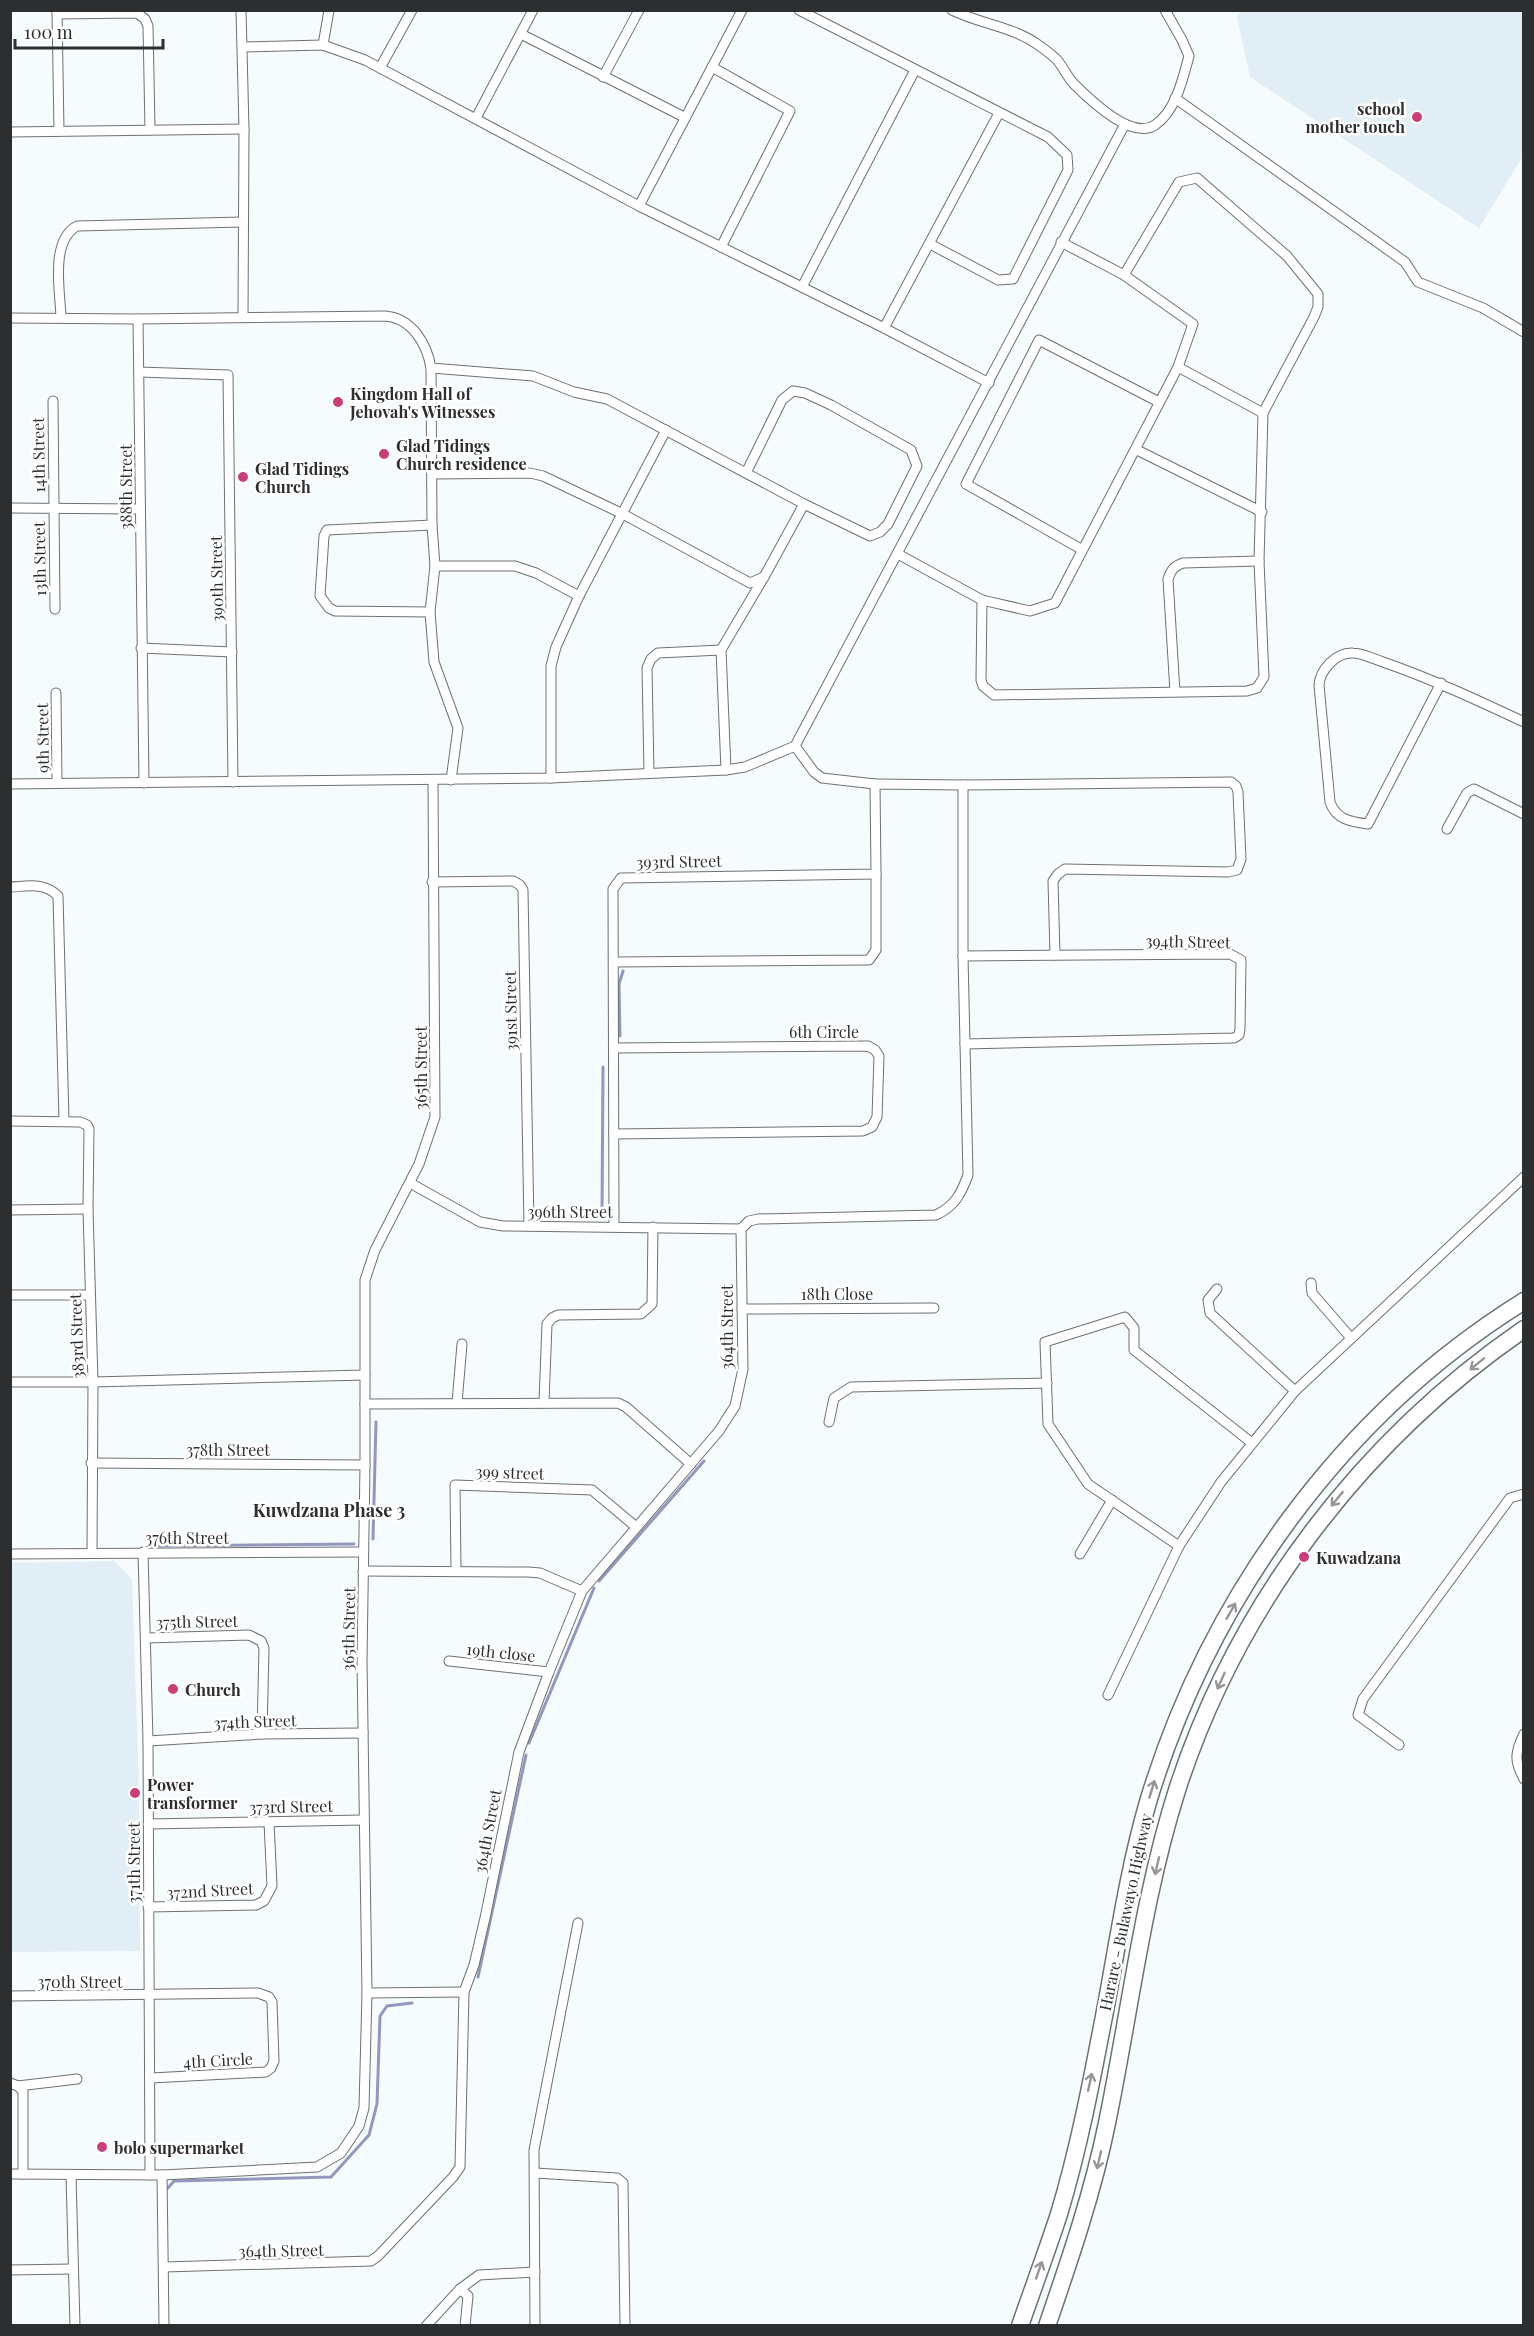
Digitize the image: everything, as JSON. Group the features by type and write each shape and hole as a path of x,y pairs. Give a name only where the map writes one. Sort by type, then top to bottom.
{"highway":[{"name":"Harare - Bulawayo Highway","path":"1020,2325 1059,2214 1075,2154 1105,2013 1136,1847 1147,1805 1181,1707 1204,1657 1266,1553 1320,1478 1387,1409 1430,1371 1490,1323 1524,1301"},
{"name":"Harare - Bulawayo Highway","path":"1047,2325 1094,2183 1143,1925 1160,1851 1191,1749 1226,1671 1269,1593 1296,1552 1344,1491 1389,1442 1431,1402 1524,1329"}],"street":[{"path":"241,10 244,129 243,317"},
{"path":"323,45 329,10"},
{"path":"380,68 412,10"},
{"path":"476,118 533,10"},
{"path":"603,77 639,10"},
{"path":"639,206 742,10"},
{"path":"799,10 1048,137 1067,154 1068,170 1013,279 998,280 930,244"},
{"path":"952,10 971,20 1008,28 1034,42 1057,60 1072,82 1106,114 1125,124 1142,128 1154,127 1167,114 1175,98 1189,56 1165,10"},
{"path":"59,131 57,12 137,13 145,19 148,26 150,130"},
{"path":"521,34 684,117"},
{"path":"243,47 323,45 365,60 639,206 884,328 988,383"},
{"path":"712,67 790,111 721,247"},
{"path":"802,287 915,70"},
{"path":"1175,98 1406,262 1418,282 1483,308 1524,332"},
{"path":"884,328 999,113"},
{"path":"10,784 451,780 726,770 745,767 795,746 1125,124"},
{"path":"10,132 244,129"},
{"path":"982,600 981,680 983,686 994,695 1252,690 1262,683 1264,677 1259,561 1263,413 1314,318 1319,301 1318,294 1287,256 1197,178 1179,182 1124,275"},
{"path":"61,317 59,253 64,237 77,226 243,222"},
{"path":"898,554 982,600 1030,611 1055,603 1081,549 1137,450 1178,367 1193,324 1124,275 1062,242"},
{"path":"10,318 394,316 401,319 415,332 429,353 431,368 432,525 435,566 430,612 434,662 458,728 451,780"},
{"name":"388th Street","path":"138,319 144,783"},
{"path":"1081,549 966,484 1039,340 1159,402"},
{"path":"1178,367 1263,413"},
{"path":"431,368 533,376 574,392 607,399 804,504 870,536 876,535 888,524 916,471 915,457 911,450 831,405 805,393 793,391 782,400 746,473"},
{"name":"390th Street","path":"139,372 228,375 233,782"},
{"name":"14th Street","path":"53,401 54,508"},
{"path":"551,778 551,666 556,647 579,596 666,429"},
{"path":"1137,450 1262,512"},
{"path":"433,474 530,473 543,476 623,514 750,583 765,577"},
{"path":"726,770 721,650 765,577 804,504"},
{"path":"10,508 140,508"},
{"name":"13th Street","path":"54,508 55,609"},
{"path":"430,612 336,611 329,608 320,596 324,536 327,530 432,525"},
{"path":"1175,692 1168,579 1170,572 1175,566 1183,563 1259,561"},
{"path":"435,566 514,566 536,573 579,596"},
{"path":"141,648 232,652"},
{"path":"649,773 647,668 651,659 658,653 721,650"},
{"path":"1441,683 1368,824 1347,822 1336,813 1330,802 1319,685 1323,671 1336,658 1354,652 1441,683 1524,722"},
{"name":"9th Street","path":"56,693 57,783"},
{"path":"795,746 822,778 875,784 963,786 1231,783 1236,786 1239,792 1241,859 1237,870 1228,872 1065,869 1053,881 1055,955"},
{"name":"365th Street","path":"10,2174 162,2175 317,2167 341,2153 359,2126 364,2108 367,1993 362,1661 365,1280 375,1250 410,1183 429,1140 435,1117 433,780"},
{"path":"614,962 869,960 876,950 875,784"},
{"path":"741,1229 749,1221 758,1219 936,1215 954,1203 962,1192 968,1175 963,956 963,786"},
{"path":"1447,829 1467,793 1474,789 1524,814"},
{"name":"393rd Street","path":"614,1227 613,889 617,881 625,876 876,874"},
{"name":"391st Street","path":"432,882 513,881 523,890 529,1226"},
{"path":"10,887 42,886 50,888 58,896 64,1120 10,1121"},
{"name":"394th Street","path":"963,956 1230,954 1241,960 1239,1035 1234,1038 965,1044"},
{"name":"6th Circle","path":"614,1134 863,1131 872,1127 877,1117 879,1056 868,1046 615,1048"},
{"name":"383rd Street","path":"64,1120 80,1122 87,1125 89,1129 88,1209 93,1382 92,1553"},
{"path":"1108,1695 1179,1546 1221,1482 1252,1443 1295,1391 1524,1177"},
{"name":"396th Street","path":"410,1183 480,1222 503,1226 741,1229"},
{"path":"10,1210 88,1209"},
{"path":"544,1402 547,1324 552,1318 558,1315 641,1314 652,1304 653,1227"},
{"name":"364th Street","path":"164,2267 363,2263 378,2256 460,2167 464,1992 474,1965 483,1927 517,1760 582,1591 635,1526 719,1431 735,1406 743,1370 741,1229"},
{"path":"1311,1283 1312,1293 1351,1338"},
{"path":"1216,1289 1208,1300 1210,1313 1295,1391"},
{"path":"10,1295 90,1294"},
{"name":"18th Close","path":"742,1309 934,1308"},
{"path":"1179,1546 1088,1484 1048,1424 1045,1342 1125,1317 1134,1328 1134,1350 1252,1443"},
{"path":"457,1403 462,1344"},
{"path":"10,1382 365,1375"},
{"path":"829,1422 834,1398 851,1387 1047,1383"},
{"path":"365,1404 544,1402 622,1405 691,1464"},
{"name":"378th Street","path":"91,1463 365,1465"},
{"name":"399 street","path":"456,1570 455,1485 592,1490 635,1526"},
{"path":"1399,1745 1358,1715 1363,1699 1510,1498 1524,1494"},
{"path":"1080,1554 1112,1500"},
{"name":"371th Street","path":"143,1552 148,1742 150,2175"},
{"name":"376th Street","path":"10,1554 363,1552"},
{"path":"363,1571 456,1570 540,1573 582,1591"},
{"name":"375th Street","path":"146,1638 249,1635 261,1641 264,1648 262,1734"},
{"name":"19th close","path":"449,1661 549,1672"},
{"name":"374th Street","path":"148,1742 262,1734 363,1733"},
{"path":"1524,1734 1515,1757 1516,1766 1524,1779"},
{"name":"373rd Street","path":"148,1824 363,1820"},
{"name":"372nd Street","path":"148,1907 256,1905 264,1901 272,1886 269,1822"},
{"path":"535,2325 534,2150 578,1923"},
{"path":"367,1993 464,1992"},
{"name":"4th Circle","path":"149,1996 264,1994 272,2002 274,2061 272,2068 255,2074 151,2078"},
{"name":"370th Street","path":"10,1996 149,1996"},
{"path":"14,2084 78,2079"},
{"path":"14,2084 22,2091 23,2174"},
{"path":"535,2173 617,2178 623,2183 625,2325"},
{"path":"71,2175 75,2325"},
{"path":"162,2175 164,2325"},
{"path":"10,2270 72,2269"},
{"path":"426,2325 460,2289 479,2275 535,2272"},
{"path":"460,2289 468,2296 465,2325"}],"shaded area":[{"name":"school mother touch","path":"1242,10 1523,11 1523,156 1479,228 1250,77 1237,17"},
{"path":"114,1561 132,1579 139,1789 131,1789 132,1798 139,1798 140,1951 11,1952 11,1563"}],"waterway":[{"path":"620,1036 619,984 623,971"},
{"path":"602,1216 603,1067"},
{"path":"373,1539 376,1422"},
{"path":"599,1581 704,1461"},
{"path":"147,1546 354,1544"},
{"path":"529,1743 594,1588"},
{"path":"478,1977 526,1755"},
{"path":"168,2188 174,2181 331,2177 369,2135 377,2104 380,2016 387,2006 412,2003"}],"place":[{"name":"school mother touch","path":"1417,117"},
{"name":"Kingdom Hall of Jehovah's Witnesses","path":"338,402"},
{"name":"Glad Tidings Church residence","path":"384,454"},
{"name":"Glad Tidings Church","path":"243,477"},
{"name":"Kuwadzana","path":"1304,1557"},
{"name":"Church","path":"173,1689"},
{"name":"Power transformer","path":"135,1793"},
{"name":"bolo supermarket","path":"102,2147"}],"district":[{"name":"Kuwdzana Phase 3","path":"329,1510"}]}
